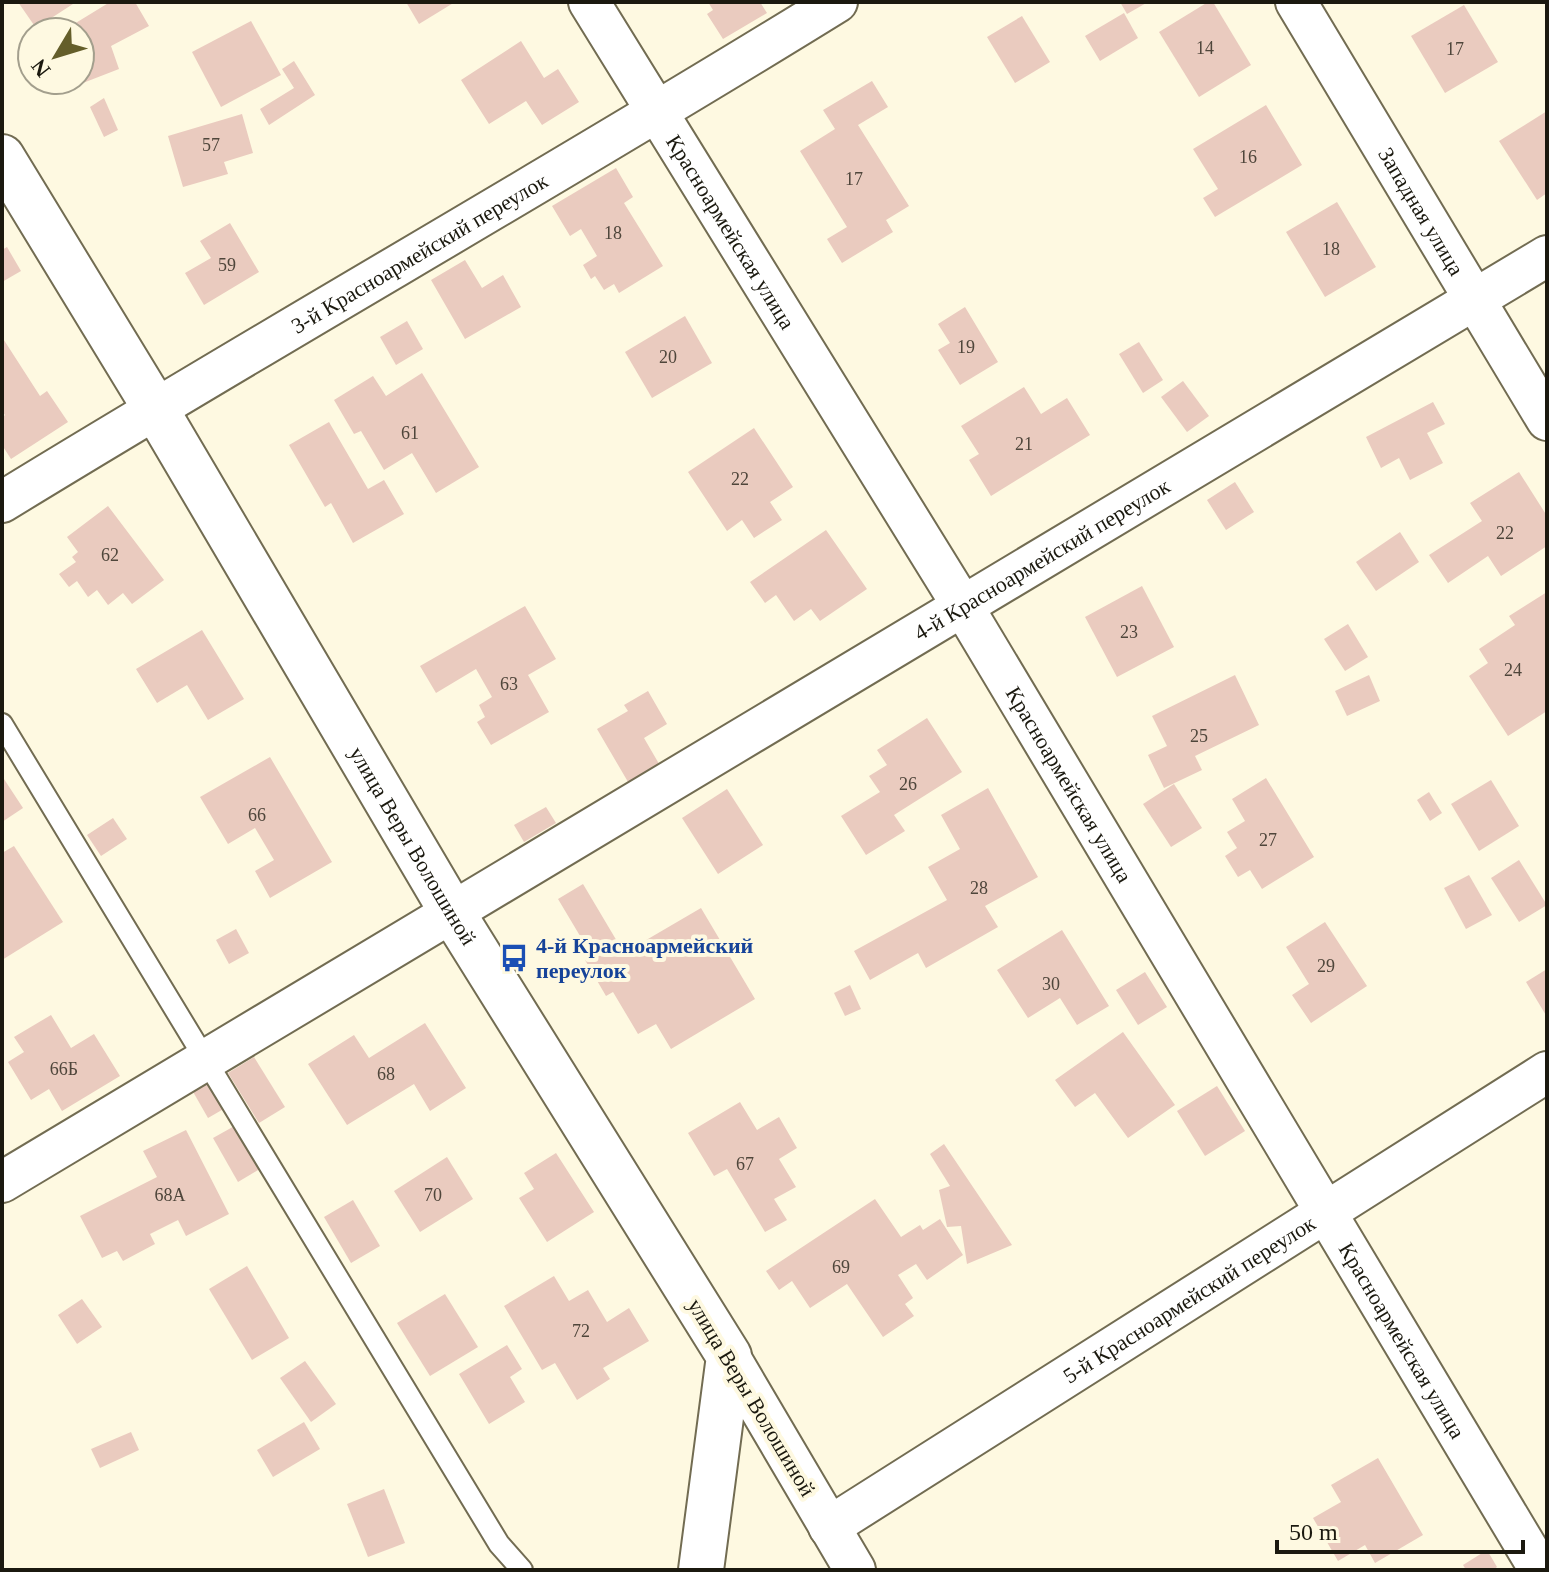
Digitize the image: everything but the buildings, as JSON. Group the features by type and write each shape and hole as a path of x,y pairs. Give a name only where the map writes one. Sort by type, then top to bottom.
{"street":[{"name":"Красноармейская улица","path":"589,2 962,605 1540,1570"},
{"name":"3-й Красноармейский переулок","path":"2,502 155,408 657,113 837,2"},
{"name":"Западная улица","path":"1296,2 1547,420"},
{"name":"улица Веры Волошиной","path":"2,157 16,200 155,408 452,912 729,1356 855,1570"},
{"name":"4-й Красноармейский переулок","path":"2,1182 1547,256"},
{"name":"5-й Красноармейский переулок","path":"829,1527 1547,1072"},
{"path":"701,1570 729,1356"}],"lane":[{"path":"2,724 499,1544 522,1570"}],"place":[{"name":"4-й Красноармейский переулок","path":"514,958"}]}
